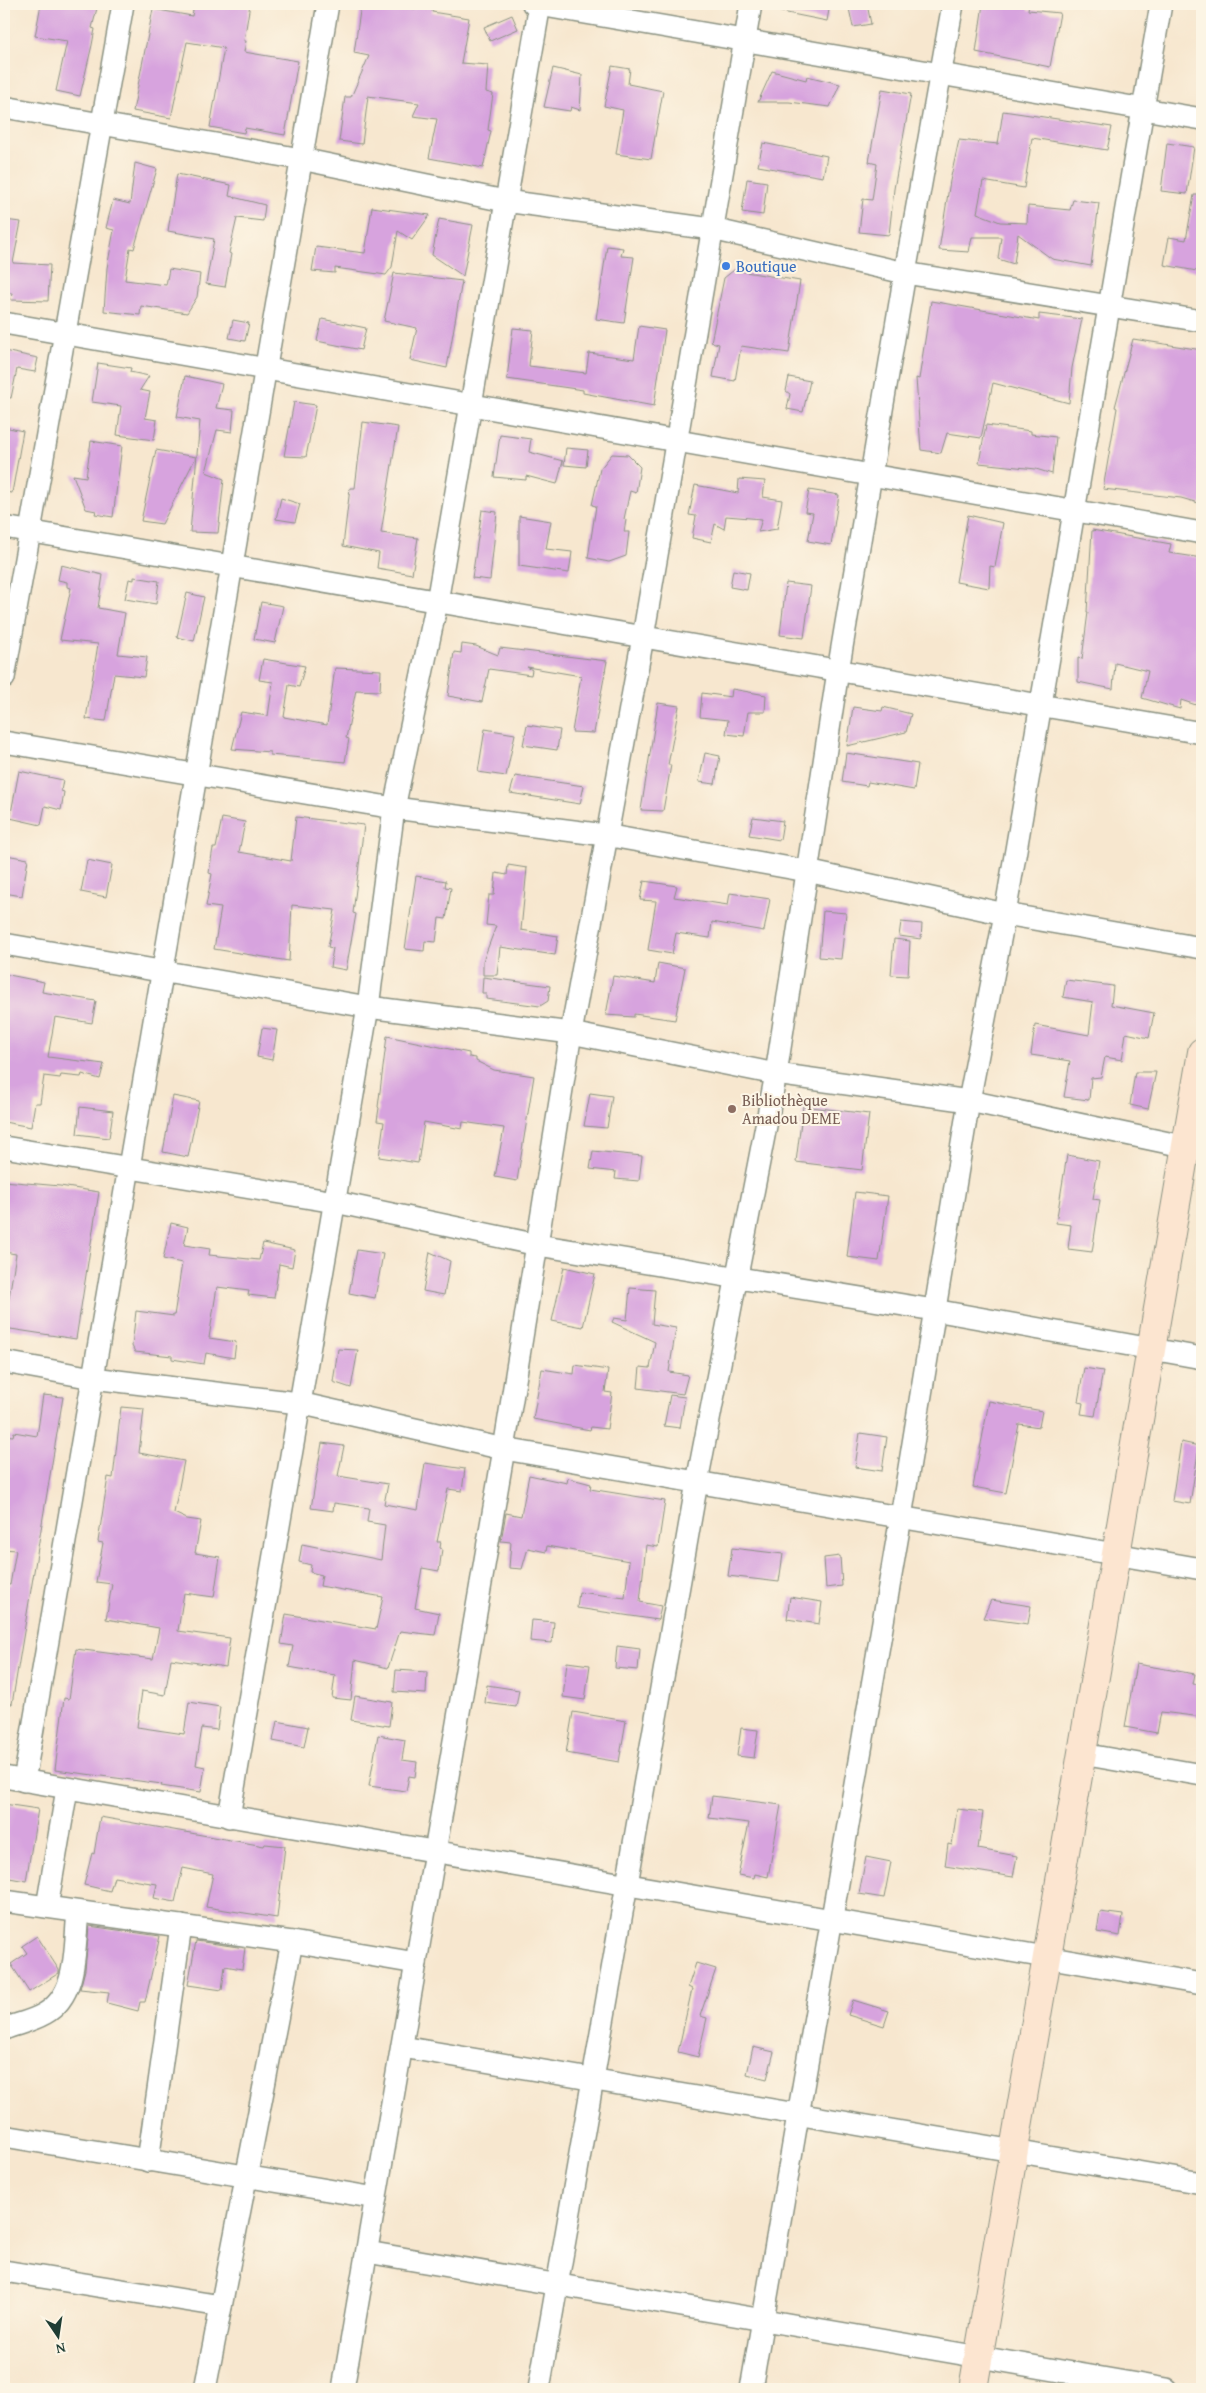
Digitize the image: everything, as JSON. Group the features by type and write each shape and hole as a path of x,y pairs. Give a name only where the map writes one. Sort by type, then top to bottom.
{"street":[{"path":"4,678 123,4"},
{"path":"328,4 93,1378 14,1779 1202,1984"},
{"path":"229,1817 368,1007 394,808 438,602 538,4 1202,119"},
{"path":"343,2389 504,1449 571,1033 605,835 643,637 751,4"},
{"path":"539,2389 697,1482 776,1074 838,670 905,273 953,4"},
{"path":"752,2389 901,1517 969,1101 1004,914 1161,4"},
{"path":"4,107 301,159 505,201 712,229 905,273 1202,321"},
{"path":"4,323 1202,533"},
{"path":"4,527 1202,733"},
{"path":"4,742 394,808 605,835 808,871 1004,914 1202,948"},
{"path":"4,944 368,1007 571,1033 776,1074 969,1101 1194,1149"},
{"path":"973,2389 1152,1350 1194,1149 1202,1052"},
{"path":"4,1147 335,1202 538,1245 735,1279 934,1310 1202,1358"},
{"path":"4,1362 93,1378 299,1403 504,1449 1202,1569"},
{"path":"1082,1754 1202,1774"},
{"path":"47,1908 67,1789"},
{"path":"4,1901 292,1942 416,1963"},
{"path":"4,2029 44,2014 61,2001 71,1980 78,1912"},
{"path":"148,2161 181,1926"},
{"path":"205,2389 292,1942"},
{"path":"402,2047 1202,2183"},
{"path":"4,2136 376,2198"},
{"path":"367,2252 1166,2389"},
{"path":"4,2271 221,2306"}],"building":[{"path":"41,4 98,4 92,28 95,29 92,45 80,96 56,91 67,41 35,36"},
{"path":"194,4 250,4 244,52 298,61 285,135 245,128 244,133 210,127 224,48 187,42 171,118 133,111 153,9 192,16"},
{"path":"361,4 388,4 415,9 415,5 433,8 432,12 469,18 461,63 488,65 486,92 493,94 488,130 491,131 483,168 429,158 437,119 413,116 419,103 368,96 362,144 339,141 345,97 351,97 369,56 354,53"},
{"path":"777,4 830,4 827,21 777,11"},
{"path":"848,4 867,4 871,24 853,27"},
{"path":"983,4 1029,4 1028,10 1060,13 1050,67 976,52"},
{"path":"512,15 518,29 490,41 484,27"},
{"path":"612,66 630,69 628,84 663,91 651,159 616,154 623,110 604,106"},
{"path":"553,68 582,75 580,110 571,107 570,111 544,107"},
{"path":"772,71 806,80 807,76 840,84 830,107 789,102 758,102"},
{"path":"882,89 911,94 894,189 889,235 859,232 863,199 872,200 877,164 869,162"},
{"path":"1003,111 1112,127 1107,150 1032,138 1024,188 983,181 977,213 1000,222 1027,223 1028,206 1070,210 1073,200 1099,203 1091,266 1052,259 1018,234 1014,264 998,259 1001,237 972,237 969,252 939,250 950,181 959,140 998,144"},
{"path":"763,143 827,156 823,177 758,166"},
{"path":"1167,143 1194,147 1187,194 1161,191"},
{"path":"135,163 157,169 134,249 130,248 125,280 166,285 169,269 200,274 197,297 187,313 141,306 140,315 104,311 107,268 114,230 106,228 113,200 130,204"},
{"path":"177,174 231,185 229,196 265,205 263,221 237,218 229,253 231,254 225,287 206,284 214,239 168,231"},
{"path":"747,179 767,182 763,215 742,212"},
{"path":"1194,195 1202,195 1202,272 1164,265 1169,237 1186,240"},
{"path":"372,207 430,215 412,240 398,231 392,267 386,275 335,268 335,273 312,271 316,247 365,253"},
{"path":"439,219 473,225 463,276 432,255"},
{"path":"4,220 21,222 13,263 50,265 48,301 11,300 12,293 4,293"},
{"path":"607,246 623,248 621,256 634,257 624,323 596,319"},
{"path":"734,270 800,281 789,353 741,346 735,381 713,377 719,344 711,342 724,278"},
{"path":"394,273 462,281 447,368 410,360 417,328 384,321"},
{"path":"931,301 1039,320 1039,314 1082,319 1072,368 1069,403 993,383 981,438 947,433 941,453 921,450 916,378 919,379"},
{"path":"322,319 366,328 361,350 317,341"},
{"path":"233,320 249,323 245,341 229,338"},
{"path":"639,326 665,330 654,406 583,393 583,390 507,379 513,328 533,330 529,366 586,373 589,353 634,359"},
{"path":"1133,339 1202,350 1202,504 1181,498 1103,489 1117,408 1115,407"},
{"path":"4,351 38,358 35,372 17,369 11,398 4,397"},
{"path":"98,363 131,368 130,372 149,376 140,390 150,392 145,418 157,420 154,440 117,435 121,406 92,402"},
{"path":"185,376 222,384 216,408 234,410 232,432 217,430 206,472 224,479 218,533 190,532 200,421 177,417"},
{"path":"789,377 810,381 803,412 787,409 790,394 786,391"},
{"path":"294,402 316,405 306,457 284,456"},
{"path":"363,422 398,427 381,533 418,538 412,574 377,568 379,553 343,546 350,488 355,488"},
{"path":"986,425 1031,431 1031,434 1056,437 1052,474 1036,469 979,463"},
{"path":"4,427 23,431 12,493 4,492"},
{"path":"500,435 531,439 529,452 563,461 557,484 526,476 526,480 494,477"},
{"path":"91,441 122,446 113,517 95,514 96,511 86,509 73,475 86,477"},
{"path":"566,448 588,450 586,467 564,465"},
{"path":"156,450 196,457 162,524 141,521"},
{"path":"612,454 628,455 640,467 636,493 630,491 624,519 626,520 624,532 629,532 626,556 609,562 588,558 596,506 592,505 600,469"},
{"path":"739,479 765,481 763,497 782,500 777,529 758,532 762,519 726,516 724,529 715,524 711,542 692,538 696,516 689,515 695,485 738,493"},
{"path":"809,490 839,495 831,545 808,541 813,513 805,512"},
{"path":"281,498 300,504 295,522 276,519"},
{"path":"482,510 497,512 490,580 472,578"},
{"path":"968,515 1003,523 995,567 990,566 989,588 956,582"},
{"path":"519,516 551,521 546,549 572,552 569,573 519,566"},
{"path":"1092,530 1171,544 1169,553 1202,558 1202,707 1181,700 1180,709 1142,698 1148,671 1115,663 1113,689 1078,682 1078,658 1082,659 1088,612"},
{"path":"61,565 103,575 98,608 125,613 118,654 147,657 144,677 114,674 106,721 86,719 98,644 60,640 71,588 67,587 67,582 58,580"},
{"path":"733,570 750,573 747,590 730,587"},
{"path":"134,577 159,581 156,604 125,599 129,579 134,580"},
{"path":"786,583 811,586 804,638 780,635"},
{"path":"187,593 204,597 194,641 177,637"},
{"path":"261,602 283,606 275,643 254,639"},
{"path":"462,644 476,646 498,655 500,648 607,661 594,733 572,732 581,676 527,667 532,670 531,675 489,669 482,702 448,696 454,652 461,653"},
{"path":"263,659 305,666 299,687 289,685 284,717 327,725 335,668 381,670 380,691 356,690 346,738 349,739 345,762 270,755 270,752 232,749 241,712 268,716 273,682 259,680"},
{"path":"732,689 766,695 765,712 748,712 744,736 726,734 728,720 700,717 702,693 731,697"},
{"path":"658,703 679,706 668,765 671,765 663,811 641,810"},
{"path":"853,707 882,711 883,707 911,714 906,732 847,746"},
{"path":"527,725 560,730 557,750 523,745"},
{"path":"485,729 515,734 506,776 478,772"},
{"path":"705,753 720,756 715,784 699,782"},
{"path":"846,753 918,764 914,790 868,782 867,786 842,782"},
{"path":"19,771 63,780 61,791 64,792 61,810 45,806 41,825 10,818"},
{"path":"515,776 584,786 580,804 510,793"},
{"path":"296,817 364,825 353,913 356,914 346,970 330,967 333,948 328,947 335,910 292,905 289,961 214,949 221,908 206,906 212,874 209,873 213,848 216,848 222,818 245,822 239,852 291,861"},
{"path":"753,817 783,821 780,840 749,835"},
{"path":"6,855 28,859 22,896 4,893"},
{"path":"87,860 112,865 106,897 81,892"},
{"path":"508,865 527,868 521,930 558,936 555,955 500,947 497,975 483,975 483,961 496,926 486,925 489,895 494,895 496,873 507,875"},
{"path":"416,876 446,881 445,887 451,888 446,919 439,918 436,942 425,941 424,951 405,949"},
{"path":"644,881 677,886 674,897 728,905 730,893 770,899 764,931 712,922 710,938 676,933 672,954 648,950 656,901 640,900"},
{"path":"823,911 846,913 841,959 819,957"},
{"path":"901,922 922,924 921,939 899,936"},
{"path":"894,939 910,941 908,976 891,975"},
{"path":"658,963 685,968 675,1020 634,1014 634,1017 606,1015 613,976 655,983"},
{"path":"4,974 44,982 42,992 96,1001 92,1023 55,1017 48,1057 104,1064 100,1079 82,1074 81,1077 61,1075 60,1078 44,1076 40,1103 35,1103 31,1127 4,1122"},
{"path":"483,977 550,986 548,1001 540,1006 486,999 486,993 482,993"},
{"path":"1066,980 1113,986 1111,1005 1154,1013 1149,1038 1126,1033 1122,1060 1105,1057 1101,1077 1091,1078 1089,1100 1064,1097 1070,1061 1031,1055 1035,1025 1089,1035 1093,1002 1063,997"},
{"path":"262,1028 277,1030 272,1060 257,1057"},
{"path":"387,1036 469,1053 469,1057 476,1058 476,1061 494,1070 534,1076 517,1181 495,1177 504,1128 463,1122 462,1129 424,1122 418,1163 379,1157 384,1122 377,1121"},
{"path":"1135,1072 1156,1072 1148,1109 1130,1105"},
{"path":"590,1093 612,1096 607,1128 584,1126"},
{"path":"173,1096 199,1101 188,1157 163,1152"},
{"path":"803,1106 869,1114 862,1170 796,1162"},
{"path":"80,1107 113,1111 109,1138 77,1134"},
{"path":"593,1151 642,1156 639,1181 615,1179 616,1172 590,1169"},
{"path":"1067,1155 1099,1161 1093,1199 1100,1200 1092,1252 1068,1249 1071,1225 1056,1223"},
{"path":"4,1181 99,1192 76,1339 4,1328 16,1254 4,1252"},
{"path":"855,1192 888,1196 879,1261 847,1257"},
{"path":"171,1223 188,1227 184,1245 210,1249 209,1255 259,1260 263,1243 295,1250 292,1267 279,1264 274,1298 248,1295 249,1291 217,1287 209,1338 236,1342 234,1358 206,1353 204,1364 172,1359 172,1356 135,1352 132,1346 136,1311 174,1316 182,1263 163,1259"},
{"path":"357,1250 383,1254 375,1298 349,1293"},
{"path":"430,1252 450,1261 444,1295 423,1291"},
{"path":"564,1267 595,1274 583,1327 552,1321"},
{"path":"630,1288 655,1290 652,1324 676,1328 669,1372 688,1375 683,1394 638,1388 640,1367 650,1368 655,1342 612,1322 614,1318 627,1320"},
{"path":"338,1349 358,1350 351,1388 333,1382"},
{"path":"575,1365 608,1370 605,1392 612,1393 607,1429 591,1427 590,1430 533,1419 542,1369 574,1374"},
{"path":"1084,1368 1103,1371 1095,1416 1081,1414 1083,1403 1078,1402"},
{"path":"43,1395 63,1397 12,1704 4,1703 4,1584 10,1585 16,1550 4,1549 4,1435 13,1436 14,1432 37,1436"},
{"path":"670,1395 685,1397 680,1428 664,1426"},
{"path":"989,1401 1042,1411 1039,1427 1019,1424 1006,1493 973,1487"},
{"path":"121,1407 144,1409 139,1453 184,1461 174,1513 187,1519 201,1521 195,1553 220,1557 214,1597 184,1593 178,1631 230,1638 226,1667 171,1659 165,1695 142,1691 137,1727 184,1734 189,1702 220,1707 217,1730 202,1728 196,1765 205,1767 201,1792 161,1786 162,1784 55,1770 64,1698 69,1699 76,1649 153,1659 159,1628 106,1619 112,1584 96,1582 103,1543 98,1542 108,1477 113,1478"},
{"path":"860,1433 887,1437 882,1471 855,1467"},
{"path":"1181,1442 1199,1446 1190,1504 1172,1501"},
{"path":"322,1443 344,1446 338,1476 388,1484 384,1504 418,1510 425,1463 465,1469 462,1491 448,1489 437,1542 441,1542 440,1548 442,1549 439,1571 422,1568 415,1608 439,1613 435,1635 400,1631 388,1668 355,1660 351,1700 332,1698 335,1675 289,1667 293,1646 281,1644 286,1614 376,1629 383,1597 320,1586 322,1575 310,1572 311,1565 299,1562 302,1544 381,1560 385,1525 367,1522 369,1508 334,1503 333,1511 311,1508"},
{"path":"529,1475 567,1483 568,1478 591,1484 590,1489 665,1501 658,1547 646,1545 640,1602 661,1606 658,1620 577,1608 579,1592 625,1598 629,1561 547,1546 546,1552 528,1548 522,1569 509,1568 511,1542 501,1541 506,1513 521,1516"},
{"path":"732,1548 783,1554 779,1582 728,1576"},
{"path":"840,1556 842,1586 826,1588 824,1558"},
{"path":"790,1597 822,1602 819,1624 787,1619"},
{"path":"991,1600 1031,1606 1028,1624 983,1618"},
{"path":"532,1620 554,1622 552,1643 530,1641"},
{"path":"617,1646 640,1649 638,1670 615,1668"},
{"path":"567,1662 590,1665 585,1700 563,1697"},
{"path":"1136,1664 1195,1674 1193,1684 1202,1685 1202,1717 1161,1712 1157,1733 1125,1727"},
{"path":"396,1670 427,1672 426,1694 394,1692"},
{"path":"487,1685 519,1690 516,1707 485,1703"},
{"path":"355,1696 392,1702 389,1726 351,1720"},
{"path":"573,1712 626,1721 619,1762 566,1753"},
{"path":"277,1721 308,1727 304,1747 273,1741"},
{"path":"741,1728 758,1730 754,1758 737,1756"},
{"path":"378,1735 405,1740 402,1760 417,1762 415,1777 409,1776 406,1791 369,1786"},
{"path":"712,1796 781,1805 768,1877 755,1874 754,1878 738,1875 749,1823 709,1818"},
{"path":"4,1804 38,1809 26,1881 4,1877"},
{"path":"957,1809 983,1812 978,1849 1017,1856 1013,1877 945,1866 948,1844 952,1845"},
{"path":"100,1817 264,1846 265,1844 285,1846 277,1918 206,1907 213,1874 183,1868 175,1902 154,1898 157,1884 114,1877 110,1891 84,1885 92,1853 94,1854"},
{"path":"866,1857 891,1862 884,1898 859,1894"},
{"path":"1100,1912 1123,1915 1120,1936 1097,1932"},
{"path":"89,1926 160,1936 145,2002 140,2002 138,2011 107,2003 109,1992 80,1989 85,1970"},
{"path":"37,1936 59,1970 59,1973 29,1992 11,1964 27,1953 22,1946"},
{"path":"196,1941 245,1948 242,1969 225,1966 222,1990 188,1985"},
{"path":"696,1963 716,1969 700,2016 707,2018 698,2057 678,2052 692,1989 688,1987"},
{"path":"853,2000 889,2011 884,2026 848,2015"},
{"path":"753,2047 774,2052 767,2079 747,2074"}],"place":[{"name":"Boutique","path":"726,266"},
{"name":"Bibliothèque Amadou DEME","path":"732,1109"}]}
